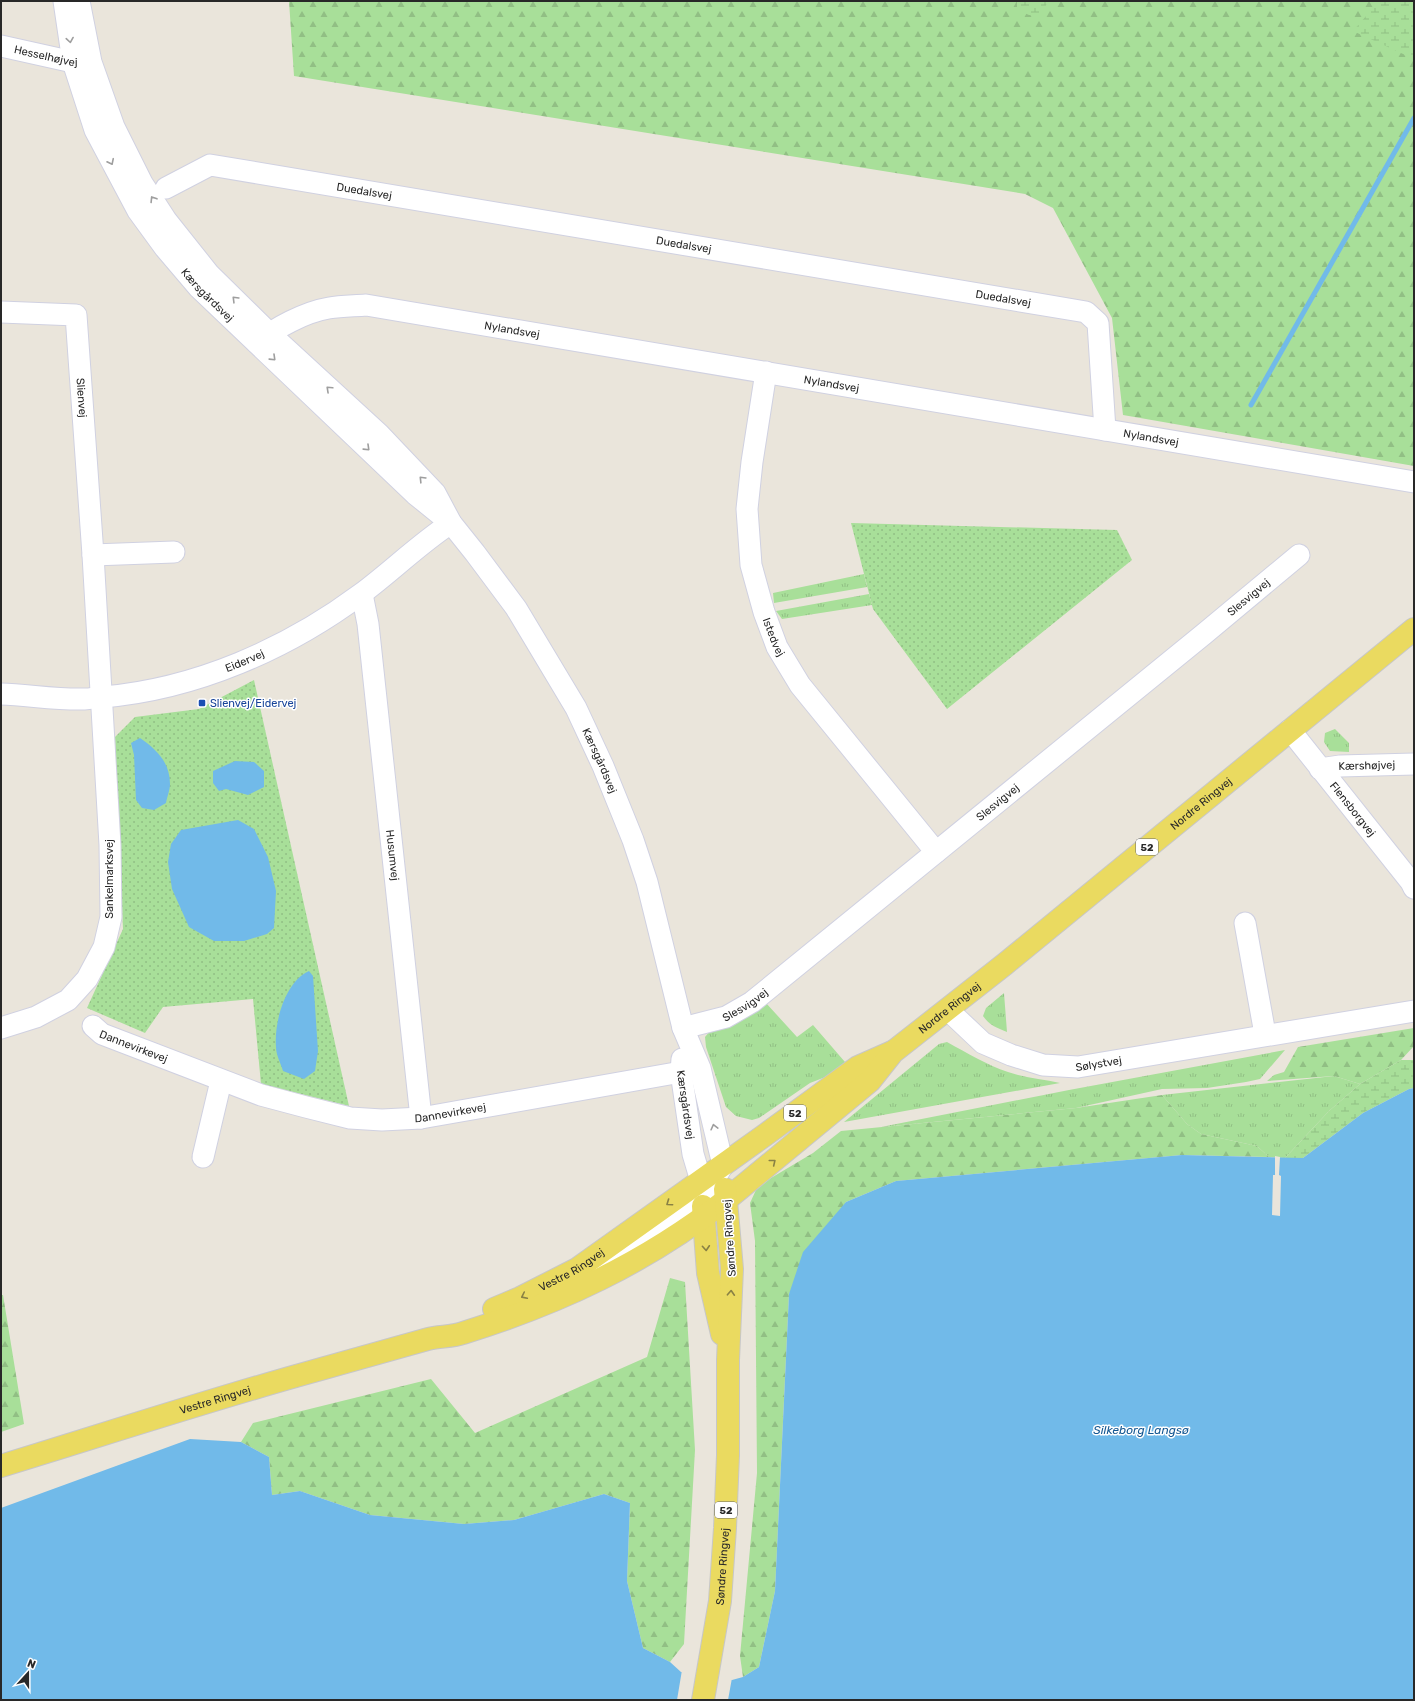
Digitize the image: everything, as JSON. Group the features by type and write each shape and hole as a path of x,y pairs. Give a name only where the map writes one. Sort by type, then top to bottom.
{"main road":[{"name":"Nordre Ringvej","path":"702,1199 724,1182 870,1081 893,1052 948,1010 1414,629"},
{"name":"Nordre Ringvej","path":"702,1199 724,1182 858,1066 893,1052"},
{"name":"Søndre Ringvej","path":"703,1700 720,1601 728,1455 728,1360 732,1270 724,1182"},
{"name":"Søndre Ringvej","path":"702,1199 708,1273 728,1360"},
{"name":"Vestre Ringvej","path":"1,1466 293,1377 431,1338 460,1334 529,1311 582,1289 656,1250 702,1199"},
{"name":"Vestre Ringvej","path":"431,1338 458,1323 520,1298 577,1269 702,1199"}],"street":[{"name":"Kærsgårdsvej","path":"64,1 82,62 95,130 138,211 165,248 199,288 263,338 389,445 435,492 451,523 487,568 516,608 576,708 603,766 633,840 647,882 683,1028 700,1068 724,1182"},
{"name":"Kærsgårdsvej","path":"79,1 82,62"},
{"name":"Hesselhøjvej","path":"1,46 82,62"},
{"name":"Duedalsvej","path":"166,188 210,165 1086,312 1098,323 1105,430"},
{"name":"Nylandsvej","path":"263,338 295,320 328,308 366,305 766,372 1216,450 1414,482"},
{"name":"Slienvej","path":"1,312 76,315 93,555 101,697"},
{"name":"Istedvej","path":"766,372 752,462 747,510 751,565 764,612 777,647 800,685 936,852"},
{"name":"Eidervej","path":"1,694 87,699 125,695 160,688 217,672 290,640 327,618 362,594 435,534 451,523"},
{"path":"93,555 174,552"},
{"name":"Slesvigvej","path":"683,1028 726,1017 752,1002 1299,555"},
{"name":"Husumvej","path":"362,594 368,624 421,1118"},
{"name":"Sankelmarksvej","path":"1,1028 36,1017 68,1000 87,979 104,947 111,917 110,845 101,697"},
{"name":"Flensborgvej","path":"1290,730 1411,882 1414,888"},
{"name":"Kærshøjvej","path":"1320,769 1340,766 1414,764"},
{"path":"1245,923 1265,1034"},
{"name":"Sølystvej","path":"948,1010 983,1043 1011,1055 1043,1065 1078,1067 1265,1034 1414,1011"},
{"name":"Dannevirkevej","path":"93,1026 102,1034 221,1081 261,1095 350,1118 382,1120 421,1118 681,1072"},
{"name":"Kærsgårdsvej","path":"683,1028 681,1072 693,1154 702,1199"},
{"path":"203,1157 221,1081"}],"green space":[{"path":"289,1 1414,1 1414,466 1123,415 1112,318 1053,208 1025,194 294,76"},
{"path":"1017,1 1046,1 1047,3 1042,15 1029,15 1017,10"},
{"path":"1379,1 1414,1 1414,59 1353,31"},
{"path":"851,523 1117,530 1132,560 947,709 873,609"},
{"path":"864,574 867,587 774,603 773,593"},
{"path":"869,594 872,605 782,619 776,611"},
{"path":"254,680 349,1106 261,1084 253,999 163,1007 145,1033 87,1008 123,929 115,737 135,717 199,709"},
{"path":"1335,729 1349,743 1349,752 1330,751 1324,742 1325,733"},
{"path":"1004,993 1007,1032 991,1024 983,1016 986,1008"},
{"path":"766,1003 797,1037 813,1025 845,1062 828,1076 810,1083 759,1118 752,1120 736,1116 726,1107 706,1047 705,1037 710,1031"},
{"path":"1414,1028 1414,1046 1401,1060 1360,1084 1334,1076 1267,1081 1274,1075 1284,1072 1298,1047"},
{"path":"947,1042 1008,1072 1021,1076 1060,1083 844,1122 939,1044"},
{"path":"1285,1050 1260,1079 1246,1082 1207,1088 1162,1089 1076,1108 881,1127 1069,1090"},
{"path":"1401,1060 1414,1060 1414,1088 1409,1089 1363,1113 1303,1158 1285,1158 1329,1111 1360,1084"},
{"path":"1334,1076 1360,1084 1329,1111 1285,1158 1269,1157 1257,1146 1201,1134 1187,1124 1162,1095"},
{"path":"1162,1095 1187,1124 1201,1134 1257,1146 1269,1157 1182,1155 896,1181 846,1202 789,1294 775,1591 759,1667 743,1677 740,1656 757,1473 755,1241 750,1203 756,1190 771,1178 813,1153 841,1131 1076,1108"},
{"path":"670,1278 685,1282 695,1450 684,1644 670,1662 643,1648 627,1581 630,1503 604,1494 514,1520 464,1524 370,1515 300,1491 272,1495 269,1457 241,1442 253,1423 431,1379 475,1433 647,1357"},
{"path":"1,1295 3,1295 24,1424 1,1432"}],"water":[{"path":"140,738 157,752 168,769 170,786 166,803 154,810 142,808 136,800 134,755 131,743"},
{"path":"235,761 254,762 264,771 264,787 248,795 226,789 219,791 213,783 213,771"},
{"path":"238,820 254,829 268,857 276,891 274,928 267,934 244,941 214,941 189,927 172,889 168,862 171,844 181,830"},
{"path":"309,971 313,976 318,1051 315,1071 304,1079 283,1071 277,1053 276,1037 279,1015 287,993 301,976"},
{"name":"Silkeborg Langsø","path":"1414,1088 1414,1700 1,1700 1,1508 190,1439 241,1442 269,1457 272,1495 300,1491 370,1515 464,1524 514,1520 604,1494 630,1503 627,1581 643,1648 670,1662 681,1672 732,1680 743,1677 759,1667 775,1591 789,1294 803,1252 846,1202 896,1181 1182,1155 1303,1158 1363,1113 1409,1089"}],"pier":[{"path":"1275,1156 1280,1157 1280,1216 1272,1215"},
{"path":"682,1670 732,1678 728,1700 677,1700"}],"waterway":[{"path":"1251,405 1414,118"}],"place":[{"name":"Slienvej/Eidervej","path":"202,703"}]}
